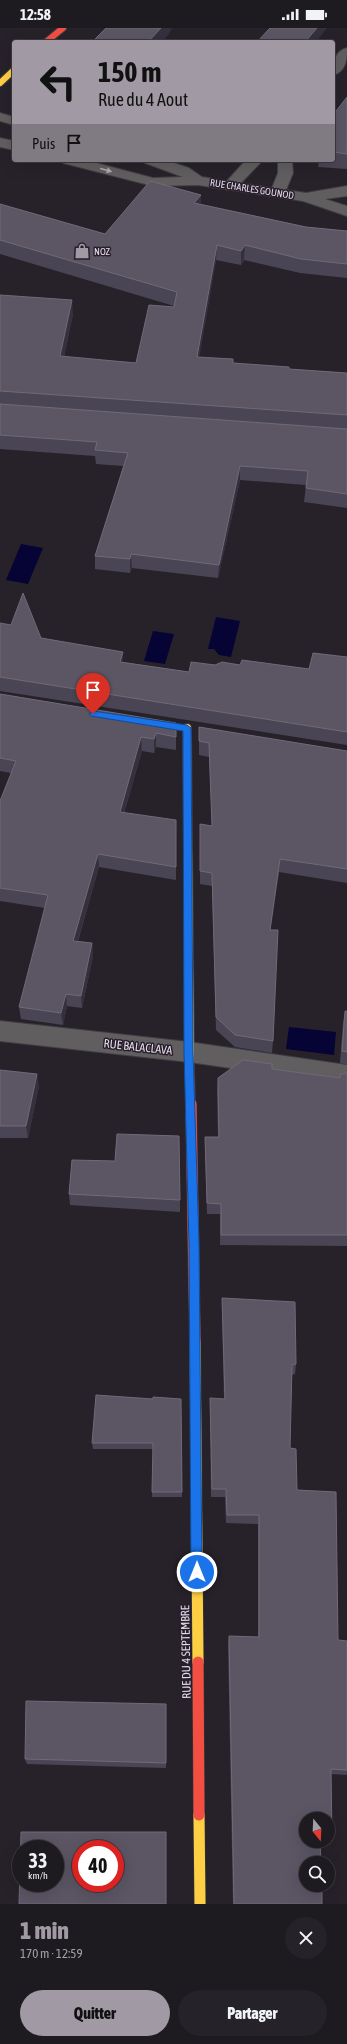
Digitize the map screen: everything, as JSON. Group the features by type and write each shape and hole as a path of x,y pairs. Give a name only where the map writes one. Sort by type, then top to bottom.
{"street":[{"path":"48,40 63,28"},
{"path":"335,68 347,52"},
{"path":"0,83 12,72"},
{"path":"0,117 12,120"},
{"path":"0,142 12,145"},
{"name":"RUE CHARLES GOUNOD","path":"76,162 153,182 198,181 305,197 347,211"},
{"name":"RUE CHARLES GOUNOD","path":"156,162 184,171 198,181"},
{"path":"230,186 253,162"},
{"path":"276,193 285,177 287,170 285,162"},
{"name":"RUE CHARLES GOUNOD","path":"305,197 347,191"},
{"name":"RUE DU 4 SEPTEMBRE","path":"187,728 188,1052 194,1243 200,1904"},
{"name":"RUE BALACLAVA","path":"0,1031 188,1052 347,1075"}],"shaded area":[{"path":"21,544 43,548 28,584 6,580"},
{"path":"216,617 240,621 231,657 219,655 214,649 208,649"},
{"path":"153,631 174,634 165,664 144,661"},
{"path":"289,1027 336,1032 334,1055 286,1049"}],"building":[{"path":"106,28 161,28 150,40 94,40"},
{"path":"270,28 317,28 307,40 259,40"},
{"path":"347,97 347,154 335,152 335,112"},
{"path":"150,181 201,195 194,203 306,227 347,231 347,264 301,259 245,245 241,251 217,245 197,357 233,359 233,363 289,367 289,369 347,373 347,415 0,391 0,295 72,300 60,356 136,363 149,305 174,307 177,292 0,240 0,204 105,234"},
{"path":"0,404 347,429 347,494 306,488 308,471 240,466 219,565 131,554 130,559 95,556 128,453 95,450 97,442 0,435"},
{"path":"23,593 41,638 123,652 120,662 189,672 191,662 215,665 222,662 240,665 242,660 309,669 313,653 347,657 347,732 0,677 0,623 11,625"},
{"path":"0,694 176,723 176,737 156,733 154,739 141,737 120,812 176,820 176,867 98,854 73,941 92,943 81,996 66,994 61,1013 19,1007 48,895 0,888 0,801 16,761 0,758"},
{"path":"199,727 347,751 347,869 280,859 270,930 278,930 273,1041 235,1035 216,1017 212,873 200,871 200,824 212,826 209,743 199,741"},
{"path":"345,1011 347,1011 347,1052 342,1051"},
{"path":"243,1060 272,1064 272,1069 340,1078 341,1074 347,1073 347,1235 221,1235 221,1204 207,1203 205,1137 219,1137 218,1078"},
{"path":"0,1070 37,1074 26,1126 0,1126"},
{"path":"117,1134 179,1136 180,1200 69,1194 72,1160 115,1161"},
{"path":"222,1298 295,1302 296,1364 292,1365 290,1448 296,1449 297,1490 336,1492 338,1640 347,1641 347,1770 331,1769 332,1812 299,1812 299,1848 320,1848 321,1856 299,1856 299,1892 322,1892 322,1904 234,1904 229,1636 259,1637 259,1515 227,1515 226,1489 212,1489 210,1398 225,1399"},
{"path":"96,1395 153,1399 153,1397 181,1399 182,1492 152,1492 153,1443 92,1443"},
{"path":"26,1701 166,1704 166,1763 25,1759"},
{"path":"21,1832 166,1832 166,1904 19,1904 19,1892 64,1892 64,1840 21,1840"}],"traffic: slow":[{"path":"0,83 12,72"},
{"path":"187,728 190,1074"},
{"path":"195,1341 198,1662"},
{"path":"199,1815 200,1904"}],"traffic: jam":[{"path":"48,40 63,28"},
{"path":"190,1074 195,1341"},
{"path":"198,1662 199,1815"}],"place":[{"name":"NOZ","path":"82,251"}],"route":[{"path":"93,714 187,728 188,1052 194,1243 197,1572"}]}
